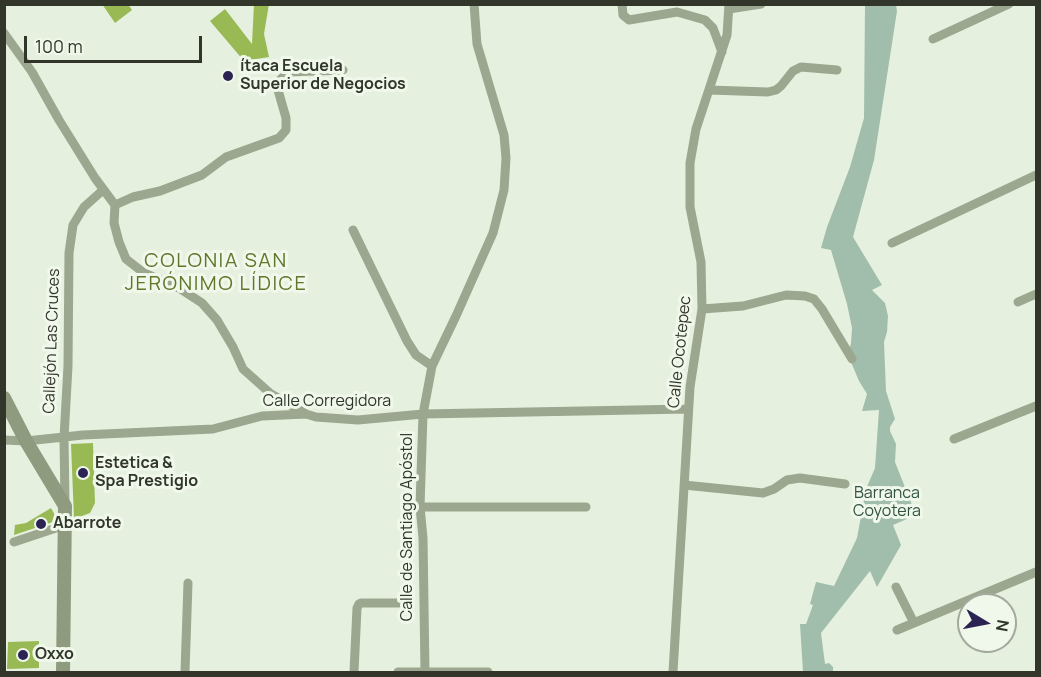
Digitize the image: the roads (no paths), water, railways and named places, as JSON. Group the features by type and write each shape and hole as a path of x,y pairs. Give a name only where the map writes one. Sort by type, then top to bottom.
{"main road":[{"path":"4,398 26,441 65,506 63,672"}],"street":[{"name":"Calle de Santiago Apóstol","path":"425,672 423,538 420,507 423,414 432,366 493,234 504,190 506,158 504,135 477,44 474,4"},
{"path":"622,4 623,15 629,20 676,8 705,20 713,28 722,52"},
{"path":"729,7 761,4"},
{"path":"933,39 1009,4"},
{"name":"Calle Ocotepec","path":"673,672 688,409 702,309 701,262 690,207 690,163 696,129 728,35 729,7"},
{"path":"4,33 32,72 59,120 115,205 114,223 126,259 144,273 179,288 202,303 217,320 243,369 271,394 306,414"},
{"path":"710,90 768,92 781,86 793,71 801,68 837,70"},
{"path":"115,205 202,175 226,157 279,138 286,130 286,118 278,90 280,80 288,72 343,70"},
{"path":"892,243 1036,175"},
{"name":"Callejón Las Cruces","path":"65,506 64,438 68,366 69,253 73,225 84,207 103,190"},
{"path":"353,230 407,341 416,354 432,366"},
{"path":"1018,302 1036,294"},
{"path":"702,309 743,306 786,295 805,296 814,299 822,309 852,359"},
{"path":"954,439 1036,406"},
{"name":"Calle Corregidora","path":"4,440 26,441 83,435 213,429 262,416 306,414 316,417 358,420 423,414 688,409"},
{"path":"684,485 763,493 788,480 800,478 844,483"},
{"path":"420,507 586,507"},
{"path":"14,542 65,525"},
{"path":"897,630 1036,572"},
{"path":"186,672 188,583"},
{"path":"896,587 914,622"},
{"path":"354,672 358,604 399,603"},
{"path":"398,672 488,672"}],"place":[{"name":"ítaca Escuela Superior de Negocios","path":"228,76"},
{"name":"Estetica & Spa Prestigio","path":"83,473"},
{"name":"Abarrote","path":"41,524"},
{"name":"Oxxo","path":"23,655"}],"district":[{"name":"COLONIA SAN JERÓNIMO LÍDICE","path":"216,272"}],"park label":[{"name":"Barranca Coyotera","path":"887,503"}]}
